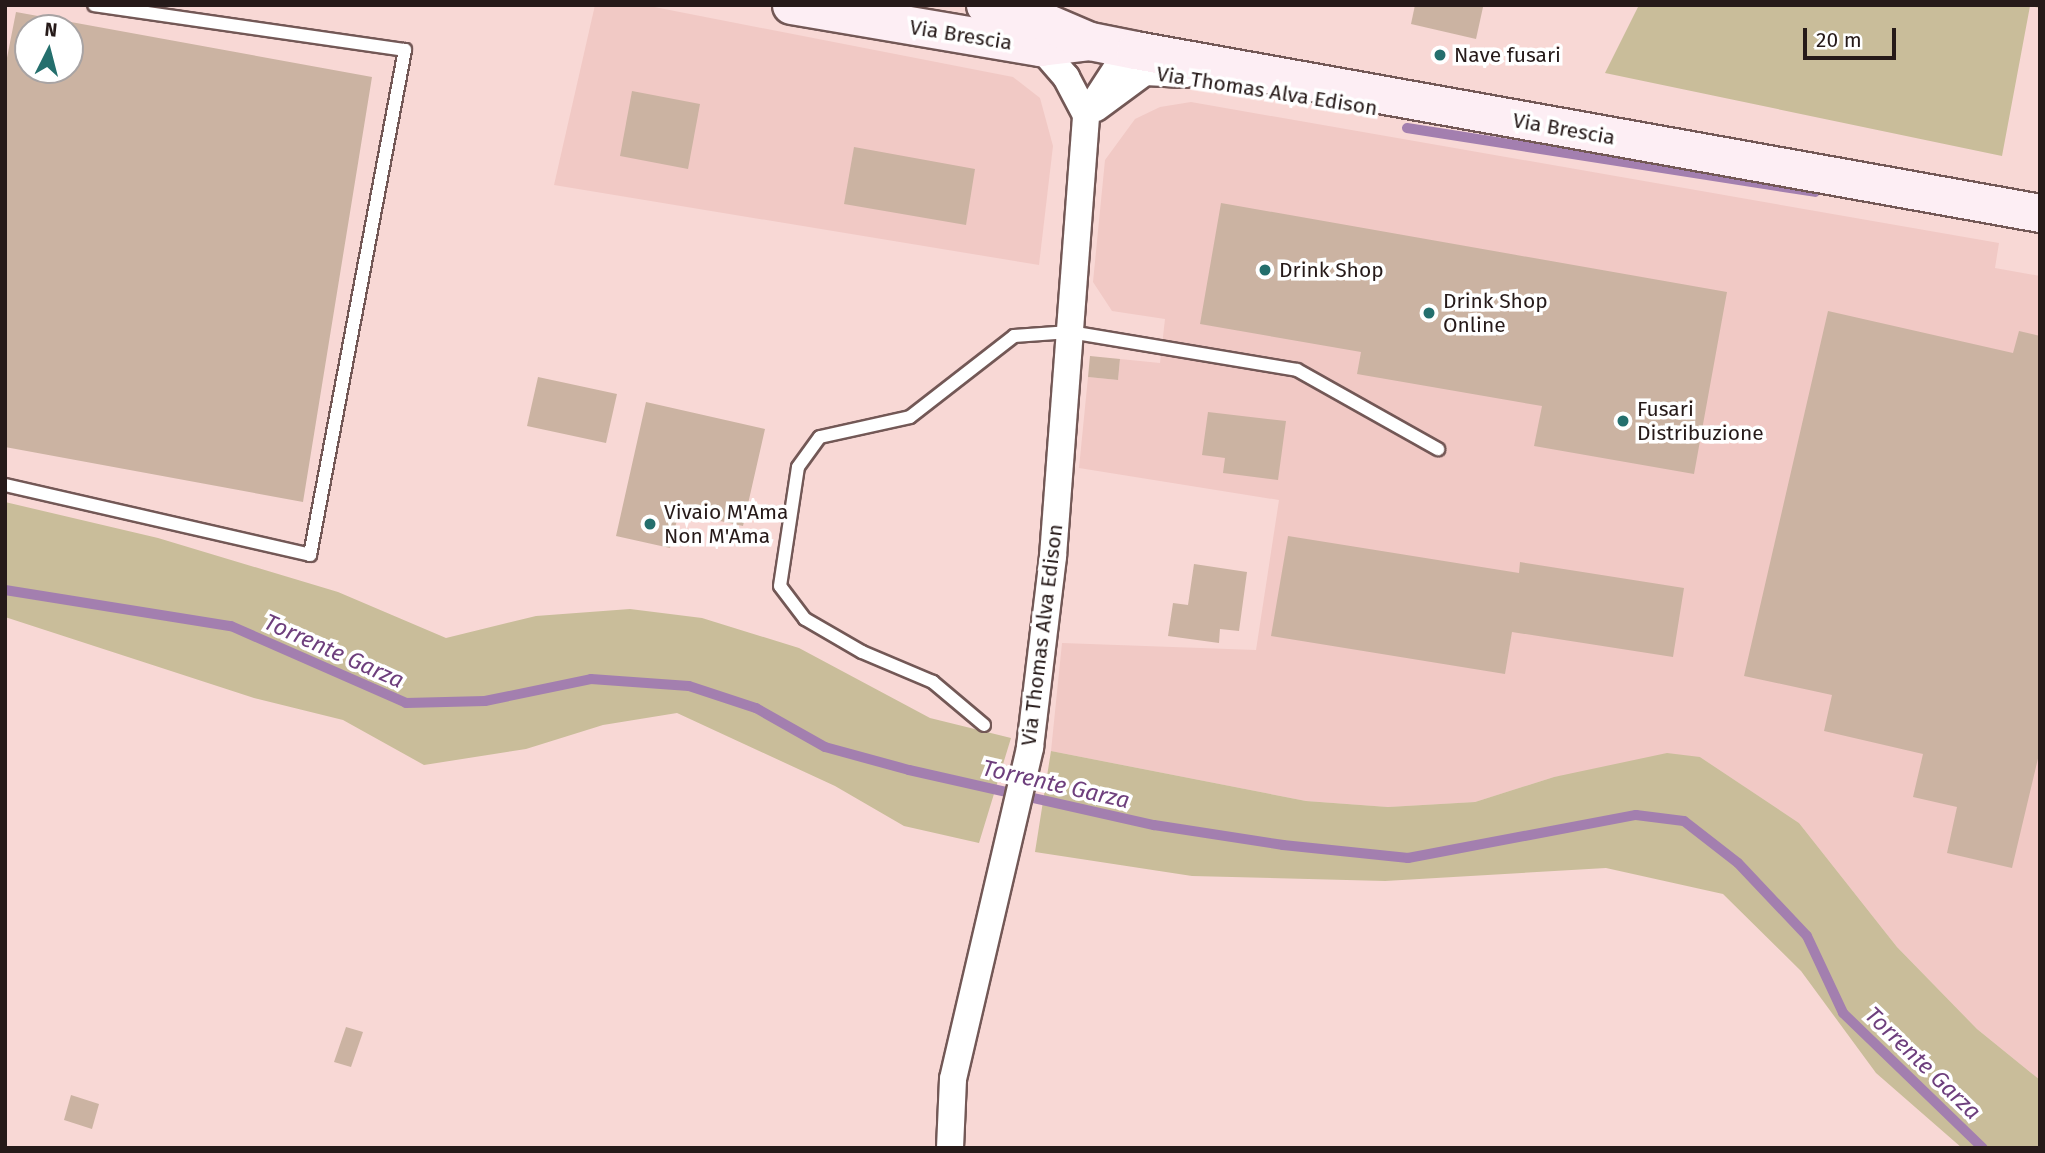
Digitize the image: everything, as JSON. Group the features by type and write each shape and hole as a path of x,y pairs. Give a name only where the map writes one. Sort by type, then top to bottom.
{"main road":[{"name":"Via Brescia","path":"790,5 1040,47 1090,41"},
{"name":"Via Brescia","path":"985,5 1036,18 1090,41 1135,50 2040,213"}],"street":[{"path":"1040,47 1066,77 1086,115"},
{"name":"Via Thomas Alva Edison","path":"950,1148 953,1079 1030,747 1053,556 1086,115 1118,66 1135,50"},
{"name":"Via Thomas Alva Edison","path":"1086,115 1145,72 1164,70 1394,110 1462,110"}],"lane":[{"path":"5,485 310,555 405,50 94,5"},
{"path":"984,725 933,682 862,652 805,619 780,586 798,467 820,437 910,417 1014,336 1070,332 1297,370 1438,449"}],"shaded area":[{"path":"595,5 644,5 1013,77 1040,98 1053,146 1039,265 554,185"},
{"path":"1639,5 2040,5 2040,8 2030,6 2002,156 1605,73"},
{"path":"1191,102 1999,243 1995,268 2040,276 2040,1080 1977,1029 1897,947 1799,823 1700,757 1554,777 1475,802 1388,807 1306,801 1051,751 1062,643 1256,650 1279,500 1079,468 1088,377 1118,380 1120,359 1160,363 1165,319 1112,311 1093,282 1105,160 1135,119 1160,107"},
{"path":"5,502 158,538 338,592 446,638 536,616 630,609 702,618 799,648 930,718 1011,738 979,843 904,826 835,786 677,713 603,725 526,749 424,765 343,720 254,698 5,617"},
{"path":"1051,751 1306,801 1388,807 1475,802 1554,777 1667,753 1700,757 1799,823 1897,947 1977,1029 2040,1080 2040,1148 1962,1148 1876,1073 1801,971 1723,894 1606,868 1385,881 1192,876 1035,852"}],"building":[{"path":"1415,5 1483,7 1476,39 1411,24"},
{"path":"14,22 14,84 84,84 84,24 372,77 303,502 5,447 5,68"},
{"path":"632,91 700,104 688,169 620,156"},
{"path":"854,147 975,169 966,225 844,204"},
{"path":"1221,203 1727,292 1694,474 1534,446 1542,406 1357,374 1361,352 1200,324"},
{"path":"1828,311 2013,353 2019,331 2040,336 2040,750 2012,868 1947,853 1957,807 1913,797 1923,754 1824,731 1832,695 1744,676"},
{"path":"1090,356 1120,359 1118,380 1088,377"},
{"path":"538,377 617,394 606,443 527,426"},
{"path":"646,402 765,429 743,526 679,512 670,548 616,536"},
{"path":"1208,412 1286,421 1278,480 1223,473 1225,458 1202,455"},
{"path":"1288,536 1519,573 1520,562 1684,588 1673,657 1512,632 1505,674 1271,636"},
{"path":"1194,564 1247,572 1239,631 1220,629 1219,643 1168,636 1173,603 1188,605"},
{"path":"346,1027 363,1032 351,1067 334,1062"},
{"path":"71,1095 99,1104 92,1129 64,1120"}],"waterway":[{"path":"1407,128 1815,192"},
{"name":"Torrente Garza","path":"5,590 231,626 406,703 485,701 591,679 689,686 756,708 825,747 909,770 1154,825 1283,845 1408,858 1636,815 1684,821 1738,863 1807,936 1843,1013 1983,1148"}],"place":[{"name":"Nave fusari","path":"1440,55"},
{"name":"Drink Shop","path":"1265,270"},
{"name":"Drink Shop Online","path":"1429,313"},
{"name":"Fusari Distribuzione","path":"1623,421"},
{"name":"Vivaio M'Ama Non M'Ama","path":"650,524"}]}
